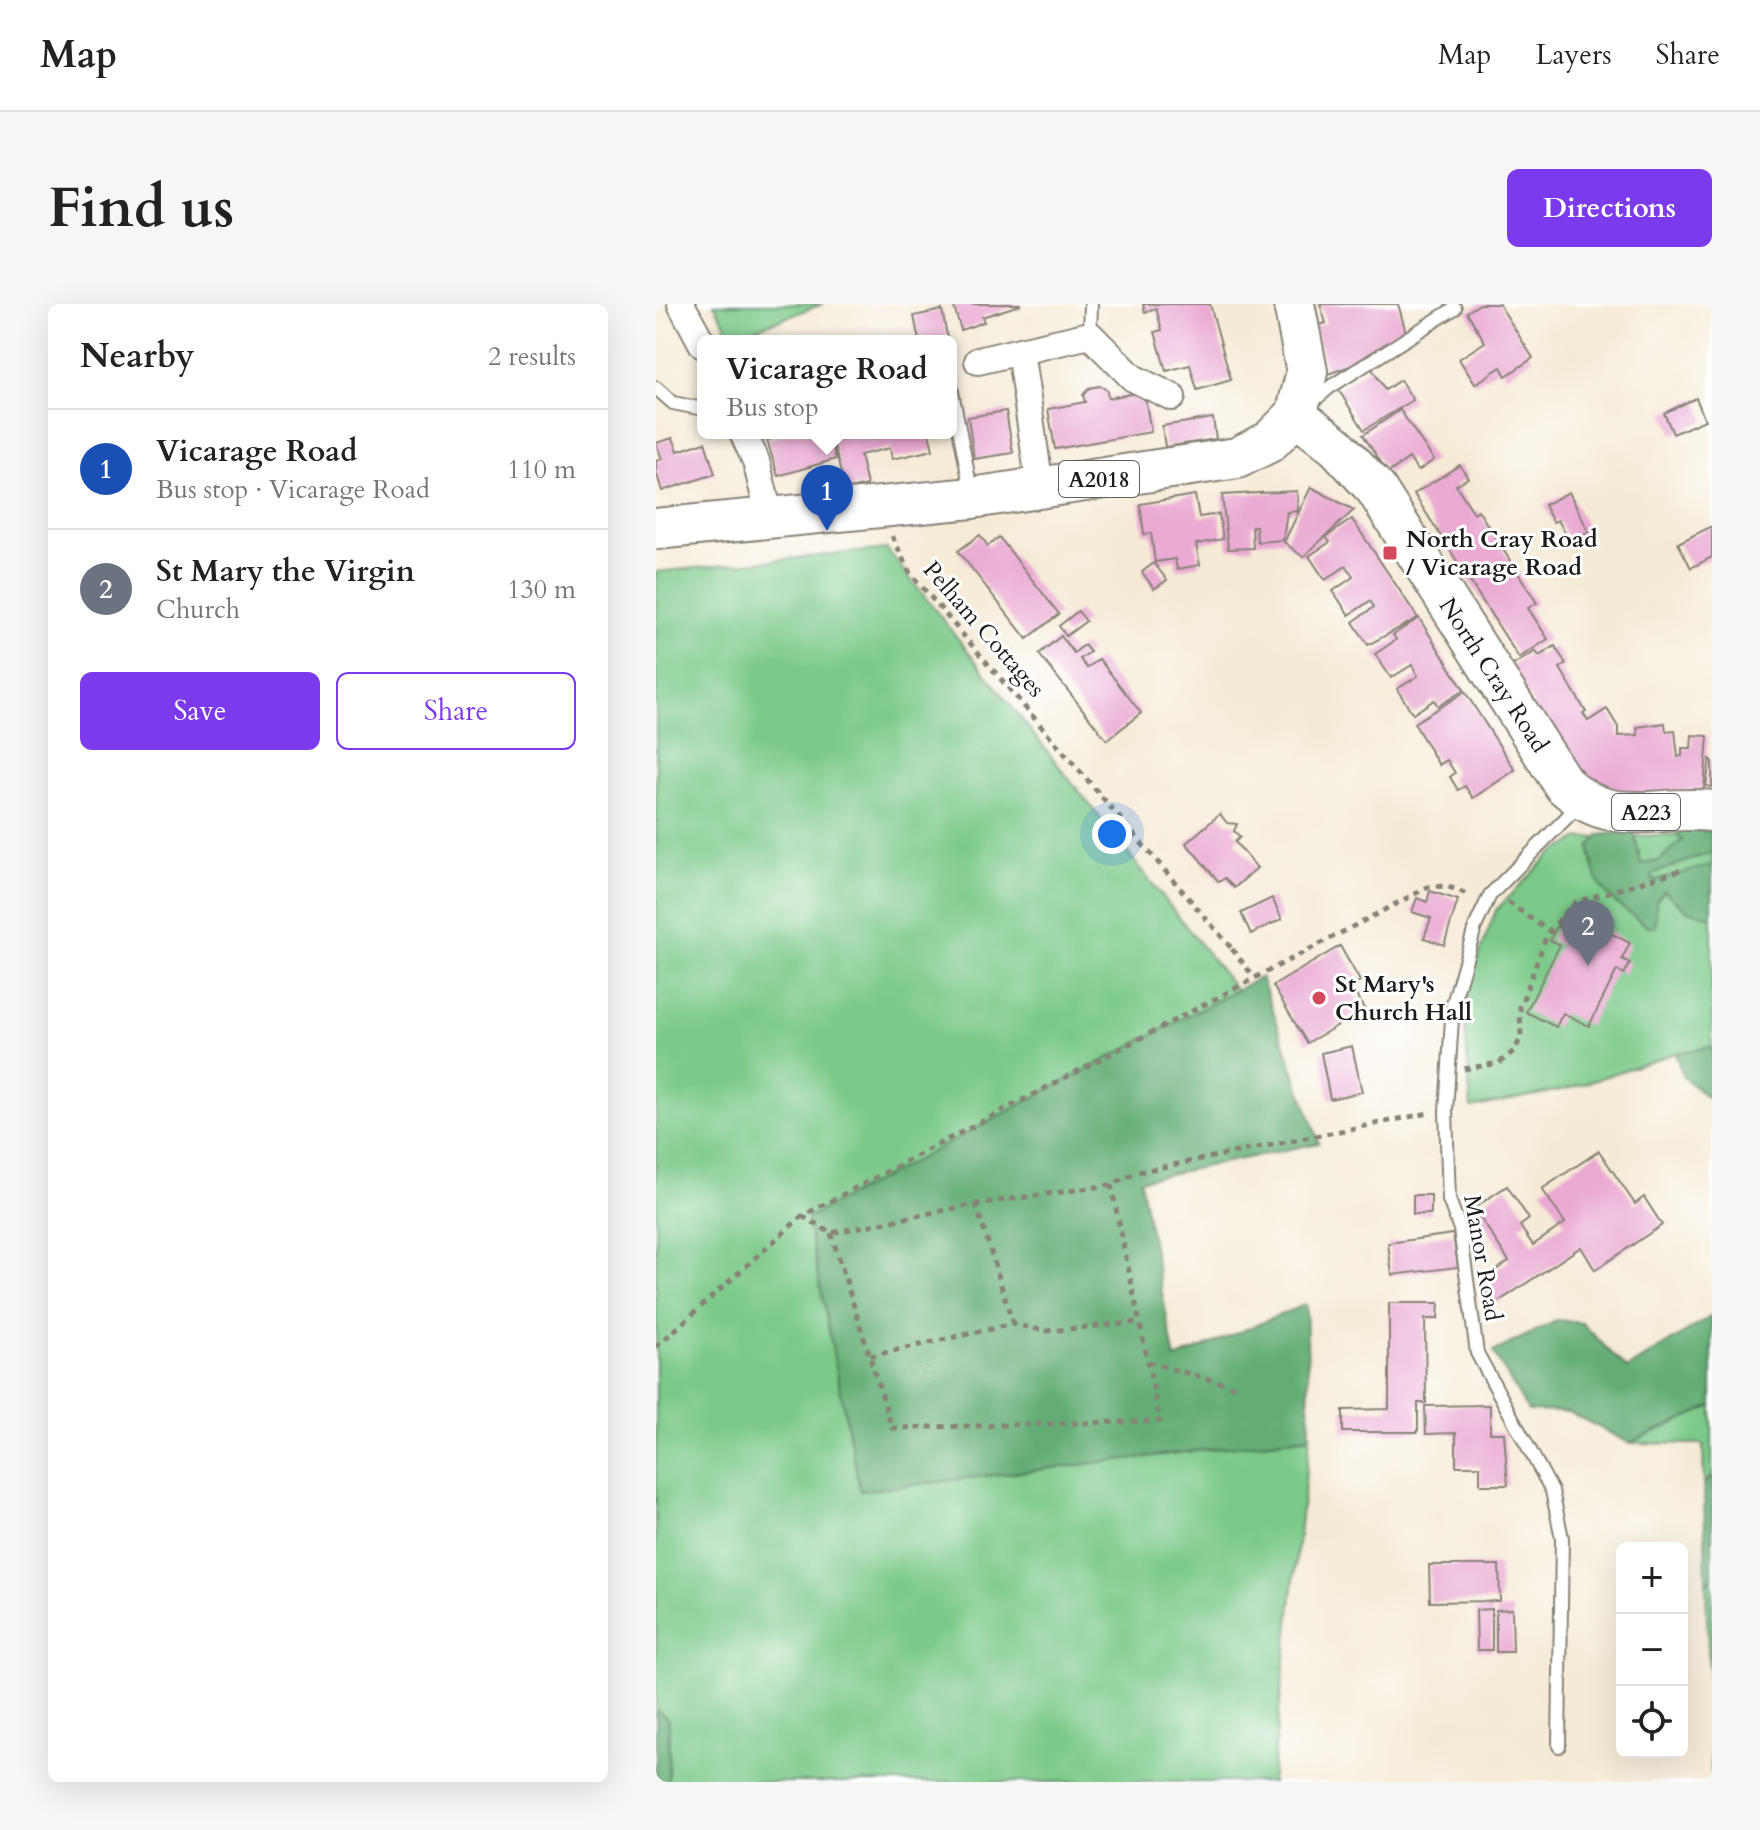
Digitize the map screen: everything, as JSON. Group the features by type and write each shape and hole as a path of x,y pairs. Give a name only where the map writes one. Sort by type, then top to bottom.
{"main road":[{"path":"1294,304 1307,372 1296,415"},
{"name":"A2018","path":"656,529 972,498 1237,458 1269,442 1296,415"},
{"name":"North Cray Road","path":"1296,415 1337,447 1376,489 1564,785 1583,802"},
{"name":"A223","path":"1583,802 1594,808 1633,812 1712,811"}],"street":[{"path":"681,304 698,335"},
{"path":"978,361 1090,335 1133,378 1172,397"},
{"path":"1020,351 1040,487"},
{"path":"746,439 756,461 770,518"}],"lane":[{"path":"1090,335 1091,304"},
{"path":"1296,415 1330,387 1455,308"},
{"path":"656,388 673,403 697,408"},
{"path":"957,419 972,498"},
{"name":"Manor Road","path":"1559,1746 1562,1538 1552,1491 1477,1353 1460,1229 1449,1200 1446,1118 1453,1004 1475,927 1490,895 1583,802"}],"path":[{"name":"Pelham Cottages","path":"887,508 892,538 910,573 1076,763 1254,977"},
{"path":"1449,1072 1499,1063 1515,1050 1521,1037 1520,1007 1551,933 1576,902 1681,870"},
{"path":"656,1347 802,1216 1428,887 1446,886 1473,896"},
{"path":"1502,898 1551,933"},
{"path":"802,1216 831,1233 976,1204 1111,1185 1138,1172 1409,1116"},
{"path":"831,1233 892,1428 1160,1421 1111,1185"},
{"path":"976,1204 1013,1324"},
{"path":"870,1356 1013,1324 1047,1331 1140,1322"},
{"path":"1148,1362 1239,1388"}],"green space":[{"path":"714,304 823,304 738,335 731,335"},
{"path":"887,549 1238,992 861,1491 1310,1437 1271,1782 668,1782 669,1720 656,1709 656,572"},
{"path":"1680,828 1712,831 1712,852 1652,874 1653,881 1712,865 1712,917 1687,910 1664,891 1656,901 1656,926 1647,926 1614,902 1601,886 1592,863 1590,847 1599,835 1634,831 1641,864 1659,861 1682,840 1678,836"},
{"path":"1712,833 1712,1047 1675,1053 1571,1088 1471,1108 1465,1026 1469,982 1496,910 1550,855 1580,838"},
{"path":"1261,977 1319,1143 1140,1180 1175,1359 1306,1304 1310,1437 860,1491 807,1218"},
{"path":"1712,1047 1711,1101 1683,1077 1675,1053"},
{"path":"1712,1316 1712,1406 1629,1443 1569,1412 1528,1411 1493,1352 1558,1320 1582,1323 1627,1369"},
{"path":"1712,1406 1712,1476 1704,1484 1703,1444 1629,1443"},
{"path":"1712,1476 1712,1578 1706,1584 1704,1484"},
{"path":"1712,1578 1712,1782 1706,1584"},
{"path":"656,1709 669,1720 668,1782 656,1782"}],"building":[{"path":"953,304 1020,305 982,317 984,322 961,330"},
{"path":"1143,304 1210,304 1231,380 1197,390 1190,365 1166,371 1155,332 1162,330 1156,308 1145,312"},
{"path":"1320,304 1398,304 1406,332 1356,364 1328,374 1313,327 1326,323"},
{"path":"1480,304 1499,304 1533,358 1506,376 1501,367 1475,384 1459,359 1485,342 1467,312"},
{"path":"942,310 947,335 918,335 914,316"},
{"path":"1371,367 1385,390 1400,380 1413,400 1364,430 1338,389"},
{"path":"1100,386 1107,390 1108,398 1144,392 1151,432 1055,449 1048,409 1085,402 1083,395 1089,388"},
{"path":"1696,398 1705,420 1673,434 1664,413"},
{"path":"1400,410 1434,460 1418,471 1409,458 1388,473 1363,435"},
{"path":"1006,411 1013,453 974,459 968,417"},
{"path":"1213,418 1216,439 1165,447 1162,426"},
{"path":"673,438 678,451 705,442 715,474 662,491 656,461 662,459 656,443"},
{"path":"830,439 836,459 778,476 767,440"},
{"path":"832,439 930,439 933,450 892,459 890,448 860,455 867,485 845,490"},
{"path":"1460,465 1468,478 1456,485 1474,513 1478,510 1537,603 1528,608 1548,639 1519,658 1414,494"},
{"path":"1311,487 1354,510 1303,557 1284,542"},
{"path":"1297,491 1298,511 1287,512 1283,540 1257,542 1256,526 1252,526 1253,548 1228,549 1222,495"},
{"path":"1569,492 1589,532 1570,542 1558,520 1553,522 1544,505"},
{"path":"1195,495 1199,517 1219,514 1223,539 1196,544 1200,565 1177,569 1175,559 1155,562 1151,533 1144,534 1140,504"},
{"path":"1352,519 1418,618 1368,645 1353,622 1374,607 1370,601 1349,615 1333,591 1353,577 1346,566 1325,580 1309,556 1330,542 1326,537"},
{"path":"1712,526 1712,557 1691,568 1678,543"},
{"path":"980,535 988,546 999,537 1059,614 1027,639 958,551"},
{"path":"1154,563 1167,580 1154,589 1142,572"},
{"path":"1078,611 1086,621 1066,636 1059,626"},
{"path":"1419,618 1464,690 1438,706 1434,700 1413,714 1397,689 1418,676 1412,665 1391,678 1375,654 1396,640 1393,635"},
{"path":"1061,636 1074,653 1084,645 1090,652 1080,659 1087,668 1099,659 1141,713 1107,740 1039,654"},
{"path":"1555,646 1566,664 1560,668 1586,712 1583,713 1588,721 1607,709 1618,727 1618,736 1638,735 1637,727 1665,723 1666,731 1675,730 1678,757 1682,756 1682,748 1691,748 1692,735 1708,736 1704,789 1613,794 1580,775 1582,771 1566,758 1510,667 1536,651 1539,656"},
{"path":"1465,692 1515,770 1473,798 1465,786 1458,790 1450,777 1455,773 1447,760 1439,765 1414,723"},
{"path":"1712,760 1712,787 1706,786"},
{"path":"1220,814 1227,823 1237,824 1234,831 1240,837 1235,842 1257,868 1234,888 1225,878 1219,882 1186,843"},
{"path":"1430,891 1458,900 1444,945 1424,938 1431,918 1412,912 1417,898 1427,902"},
{"path":"1272,898 1282,919 1251,934 1241,913"},
{"path":"1587,904 1611,916 1604,930 1630,943 1622,959 1630,963 1624,974 1617,970 1589,1026 1563,1013 1556,1027 1526,1012 1560,945 1550,940 1557,926 1566,931 1572,920 1577,923"},
{"name":"St Mary's Church Hall","path":"1340,946 1360,981 1351,987 1365,1010 1307,1043 1273,986"},
{"path":"1352,1046 1362,1092 1330,1099 1321,1053"},
{"path":"1599,1151 1635,1204 1644,1197 1662,1225 1595,1270 1581,1247 1495,1304 1480,1281 1509,1261 1474,1208 1507,1186 1529,1219 1520,1226 1533,1245 1565,1223 1542,1189"},
{"path":"1413,1195 1431,1195 1431,1214 1413,1214"},
{"path":"1453,1234 1458,1267 1392,1275 1388,1243"},
{"path":"1389,1303 1439,1303 1438,1319 1425,1319 1426,1403 1418,1403 1418,1432 1343,1432 1343,1410 1389,1409"},
{"path":"1490,1405 1490,1433 1504,1433 1508,1485 1480,1485 1480,1466 1456,1466 1456,1433 1426,1434 1425,1406"},
{"path":"1429,1565 1499,1565 1500,1601 1430,1602"},
{"path":"1492,1609 1492,1650 1477,1650 1476,1610"},
{"path":"1512,1609 1513,1652 1496,1652 1496,1610"}],"place":[{"name":"Vicarage Road","path":"827,531"},
{"name":"North Cray Road / Vicarage Road","path":"1390,553"},
{"name":"St Mary the Virgin","path":"1588,966"},
{"name":"St Mary's Church Hall","path":"1319,998"}]}
